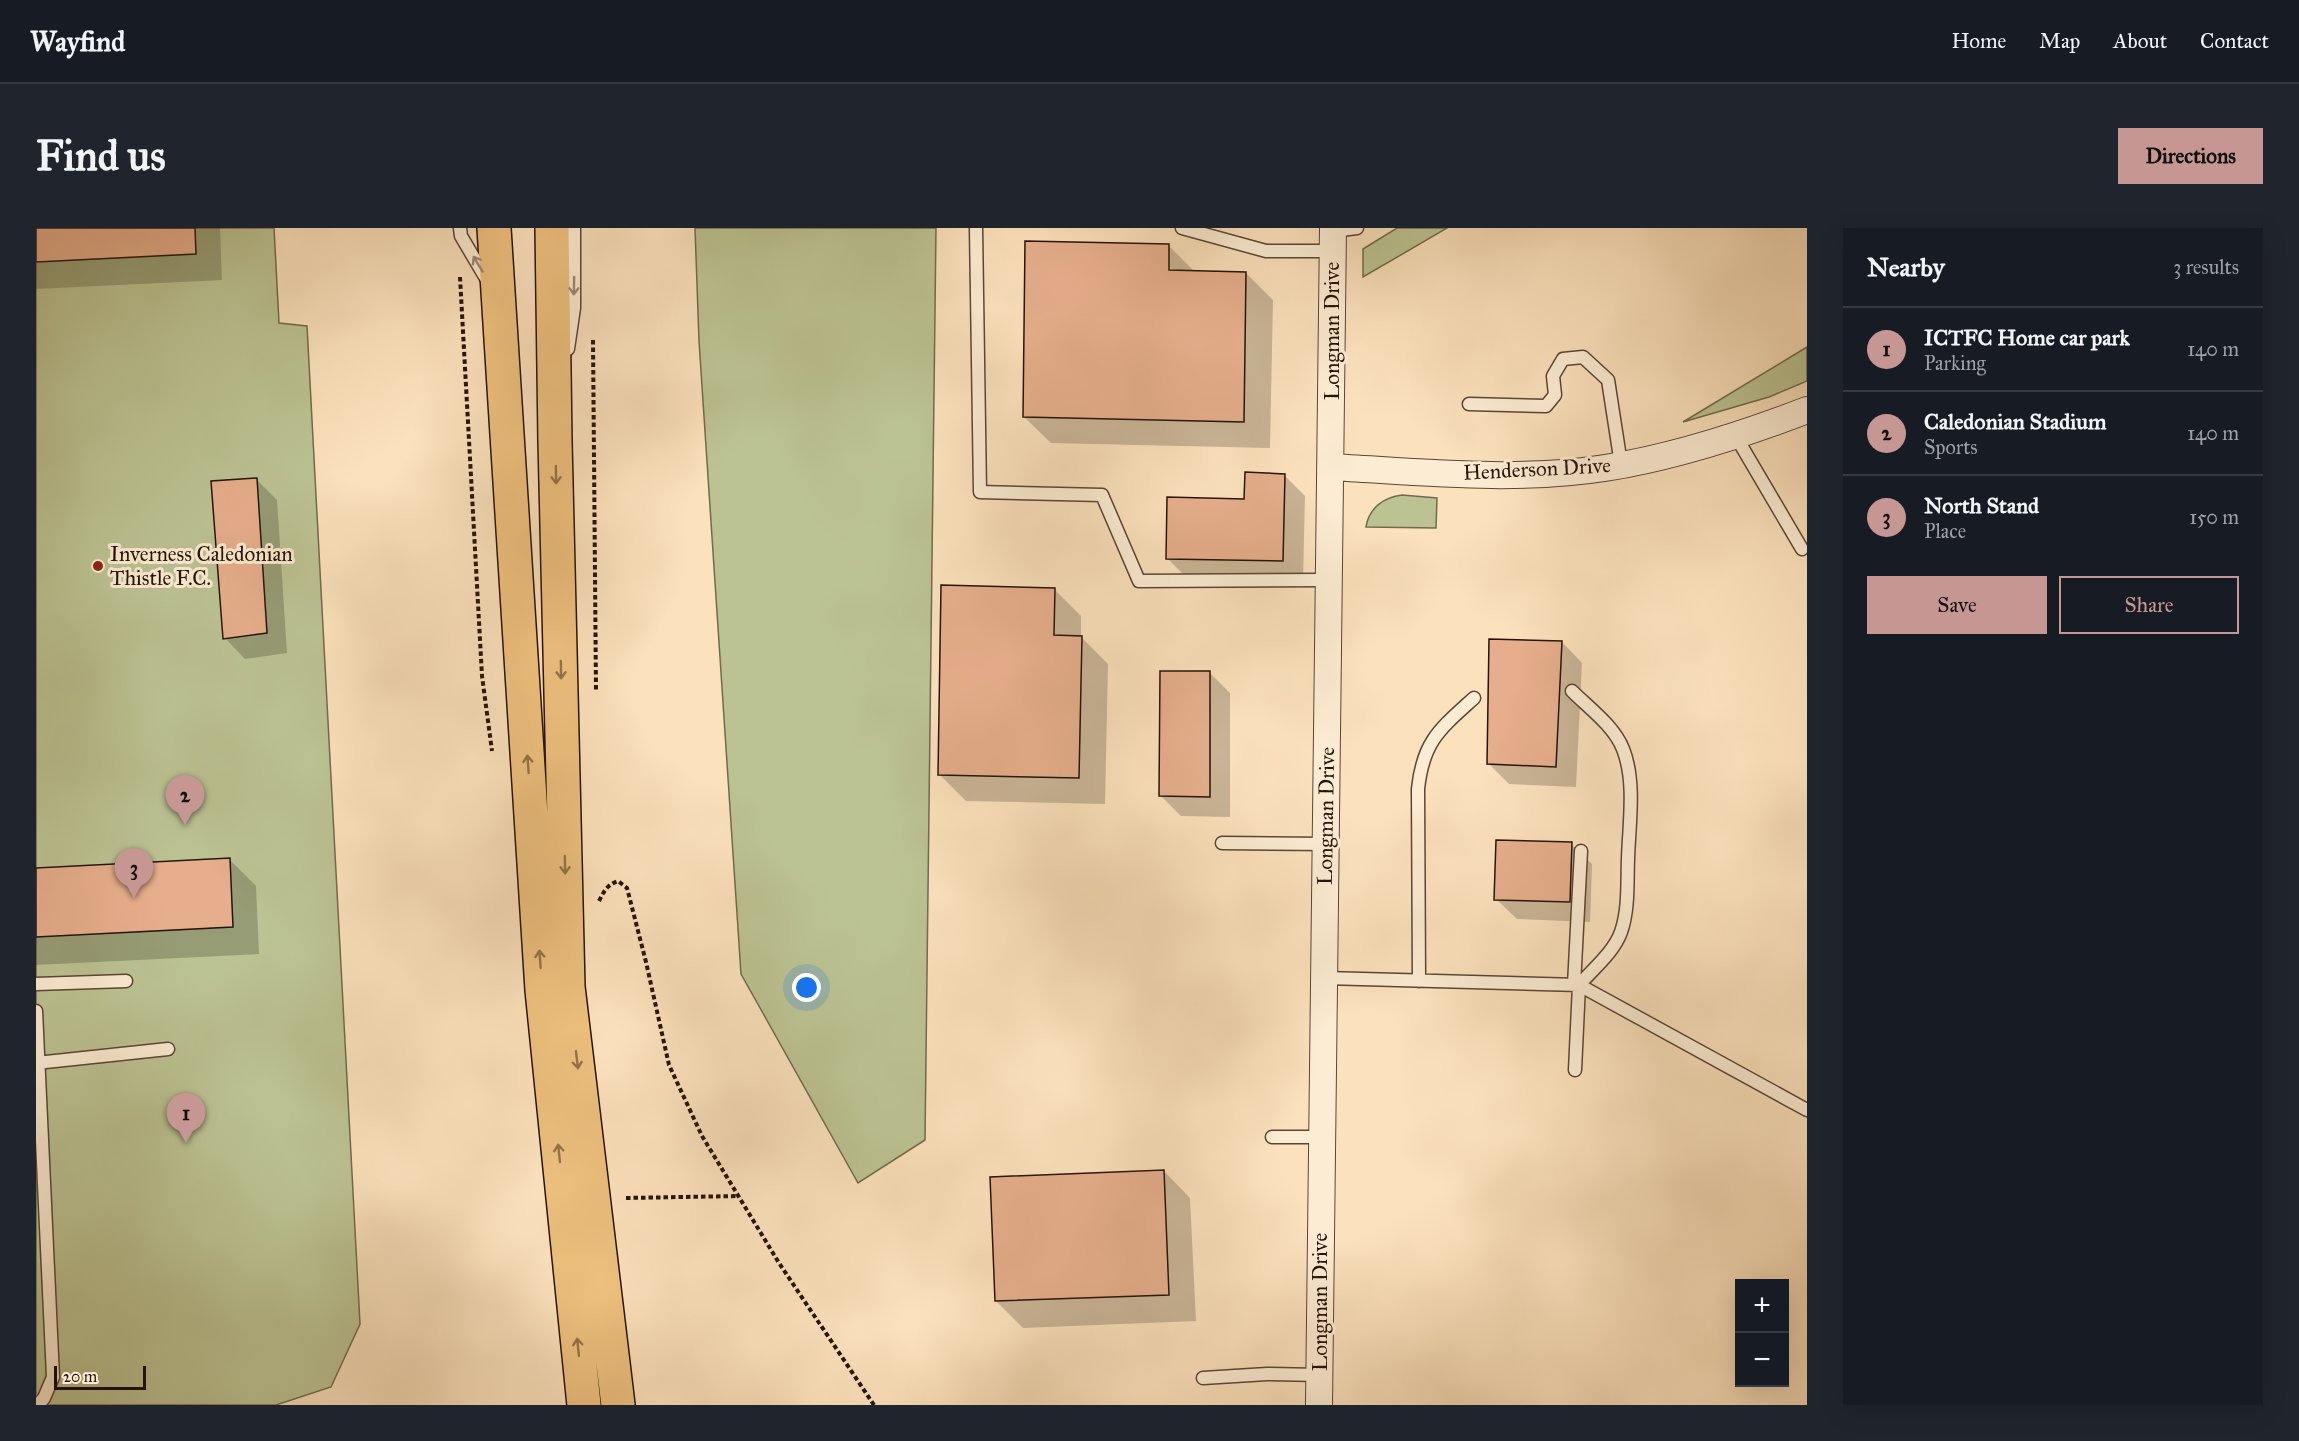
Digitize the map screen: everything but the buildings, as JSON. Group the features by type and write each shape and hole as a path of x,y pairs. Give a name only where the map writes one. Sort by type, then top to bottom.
{"highway":[{"path":"494,228 542,990 584,1405"},
{"path":"552,228 568,987 618,1405"}],"street":[{"name":"Longman Drive","path":"1319,1405 1328,580 1339,234"},
{"name":"Henderson Drive","path":"1331,467 1458,474 1533,474 1604,468 1677,453 1807,410"}],"lane":[{"path":"460,228 461,236 499,299"},
{"path":"555,441 574,308 574,228"},
{"path":"976,228 980,492 1102,495 1139,581 1328,580"},
{"path":"1182,228 1266,251 1339,234"},
{"path":"1470,404 1546,406 1555,395 1553,376 1563,359 1583,357 1608,380 1621,464"},
{"path":"1735,435 1802,549"},
{"path":"1572,691 1605,723 1623,747 1628,768 1630,794 1626,914 1621,934 1606,956 1576,985"},
{"path":"1419,981 1418,789 1420,769 1427,748 1438,733 1474,698"},
{"path":"1222,843 1326,844"},
{"path":"1575,1070 1581,851"},
{"path":"1325,978 1576,985 1807,1110"},
{"path":"36,984 126,981"},
{"path":"36,1011 54,1377 38,1405"},
{"path":"37,1063 168,1049"},
{"path":"1272,1137 1321,1137"},
{"path":"1203,1378 1267,1374 1320,1376"}],"path":[{"path":"593,335 596,703"},
{"path":"597,893 597,905 605,889 611,883 618,881 627,888 669,1065 702,1136 779,1263 874,1405"},
{"path":"615,1198 739,1196"}],"green space":[{"path":"36,228 274,228 279,323 307,326 360,1324 331,1387 276,1405 36,1405"},
{"path":"695,228 936,228 925,1140 858,1183 741,974 699,341"},
{"path":"1397,228 1447,228 1363,277 1363,249"},
{"path":"1807,347 1807,381 1769,397 1683,422"},
{"path":"1402,495 1437,498 1436,528 1366,527 1370,514 1378,505 1389,498"}],"place":[{"name":"Inverness Caledonian Thistle F.C.","path":"98,566"},
{"name":"Caledonian Stadium","path":"185,825"},
{"name":"North Stand","path":"134,898"},
{"name":"ICTFC Home car park","path":"186,1143"}]}
